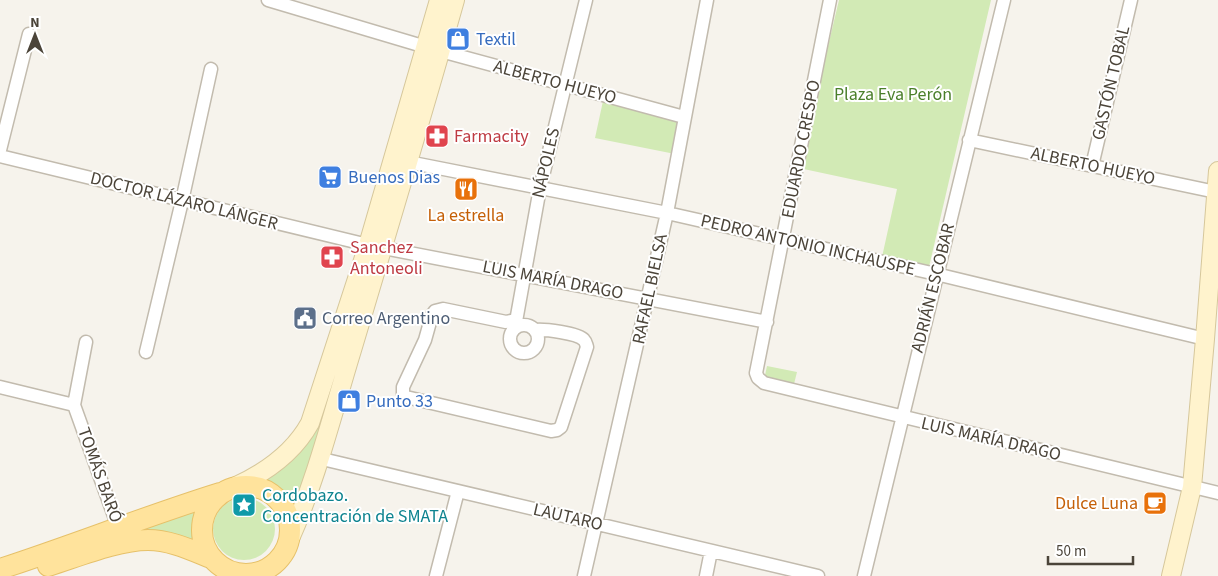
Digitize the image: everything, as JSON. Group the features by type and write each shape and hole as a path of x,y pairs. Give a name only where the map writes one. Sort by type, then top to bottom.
{"main road":[{"path":"216,566 204,547 202,536 201,526 209,506 227,490 270,468 287,453 304,432 317,403 408,162 433,49 439,0"},
{"path":"17,576 132,542 148,540 166,542 191,549 216,566 231,572 250,574 267,569 275,564 288,546 300,516 318,458 375,247 433,49 455,0"},
{"path":"1172,576 1192,487 1206,339 1213,291 1218,171"},
{"path":"0,569 227,490 245,486 266,490 275,496 287,514 290,522 284,576"}],"street":[{"name":"ALBERTO HUEYO","path":"268,0 307,5 433,49 684,117"},
{"name":"NÁPOLES","path":"535,330 538,338 535,347 528,352 523,353 511,346 510,336 515,324 540,188 586,0"},
{"name":"RAFAEL BIELSA","path":"584,576 648,299 706,0"},
{"name":"EDUARDO CRESPO","path":"764,384 756,373 768,322 830,0"},
{"name":"ADRIÁN ESCOBAR","path":"864,576 1004,0"},
{"name":"GASTÓN TOBAL","path":"1092,166 1131,0"},
{"path":"0,150 29,34"},
{"path":"146,352 182,201 210,69"},
{"name":"ALBERTO HUEYO","path":"969,140 1216,192"},
{"name":"DOCTOR LÁZARO LÁNGER","path":"0,156 375,247"},
{"name":"PEDRO ANTONIO INCHAUSPE","path":"408,162 666,213 936,274 1206,339"},
{"name":"LUIS MARÍA DRAGO","path":"375,247 768,322"},
{"path":"443,309 519,326 527,325 535,330 544,329 580,337 585,341 587,347 561,427 557,430 551,431 406,397 402,394 403,386 425,340 432,315 435,311 443,309"},
{"path":"0,387 74,405 86,342"},
{"name":"LUIS MARÍA DRAGO","path":"764,384 1218,493"},
{"name":"TOMÁS BARÓ","path":"74,405 118,527 124,536 132,542"},
{"name":"LAUTARO","path":"318,458 818,576"},
{"path":"436,576 458,491"},
{"path":"706,576 711,551"}],"green space":[{"name":"Plaza Eva Perón","path":"839,0 991,0 929,267 882,257 897,189 799,168"},
{"path":"603,101 684,117 675,154 595,138"},
{"path":"376,254 294,513 282,494 261,484 284,465"},
{"path":"767,366 797,372 793,388 764,380"},
{"path":"244,498 261,503 266,507 270,512 275,529 270,546 266,551 261,555 244,560 227,555 222,551 218,546 213,529 218,512 222,507 227,503"},
{"path":"201,505 195,526 195,536 199,547 139,535 132,527"}],"place":[{"name":"Textil","path":"458,39"},
{"name":"Farmacity","path":"437,136"},
{"name":"Buenos Dias","path":"330,177"},
{"name":"La estrella","path":"466,189"},
{"name":"Sanchez Antoneoli","path":"332,257"},
{"name":"Correo Argentino","path":"305,318"},
{"name":"Punto 33","path":"349,401"},
{"name":"Dulce Luna","path":"1155,503"},
{"name":"Cordobazo. Concentración de SMATA","path":"244,505"}]}
